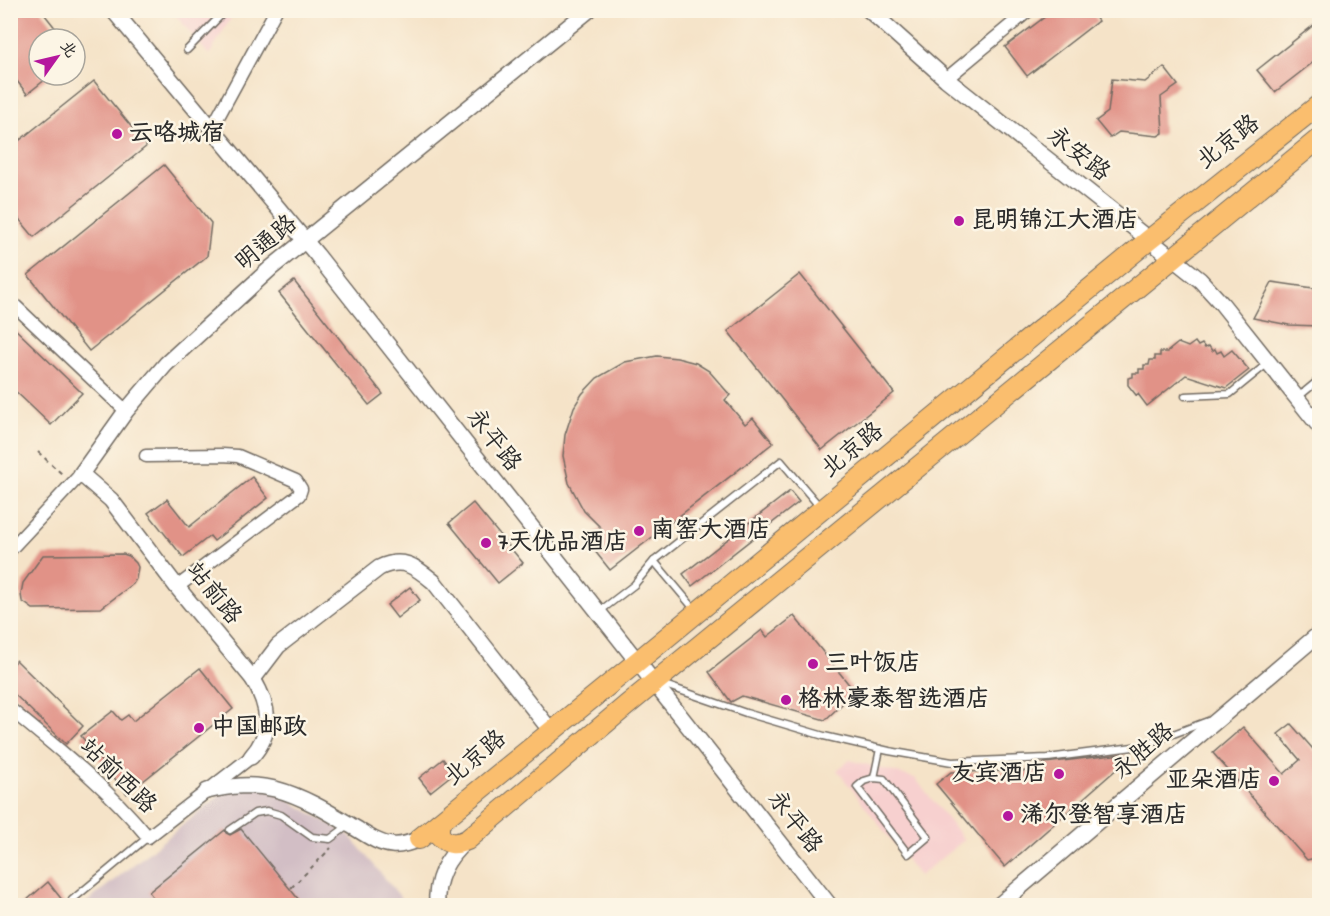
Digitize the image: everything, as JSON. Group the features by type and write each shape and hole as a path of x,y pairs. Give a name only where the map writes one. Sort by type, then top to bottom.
{"main road":[{"name":"北京路","path":"419,839 1149,240 1320,104"},
{"path":"439,824 439,835 448,843 455,844 467,840 655,682 1320,138"}],"street":[{"name":"永平路","path":"114,10 305,241 830,906"},
{"path":"212,128 276,10"},
{"name":"明通路","path":"10,550 76,479 126,411 166,364 271,268 590,10"},
{"name":"永安路","path":"869,10 946,79 1200,280 1222,304 1320,427"},
{"path":"946,79 1029,10"},
{"path":"10,301 126,411"},
{"path":"146,456 222,454 238,456 296,481 301,489 299,495 177,587"},
{"name":"站前路","path":"76,479 111,500 177,587 253,679 261,692 267,714 266,734 251,757"},
{"path":"253,679 278,646 380,568 390,563 404,563 418,569 434,582 551,731"},
{"name":"永胜路","path":"998,906 1320,633"},
{"name":"站前西路","path":"10,709 96,781 128,812 148,837 251,757"},
{"path":"207,791 230,786 251,785 275,789 300,797 370,837 391,845 406,844 419,839"},
{"path":"437,906 438,887 445,865 458,847 467,840"}],"lane":[{"path":"187,50 226,10"},
{"path":"1185,396 1230,394 1268,363"},
{"path":"1296,399 1320,379"},
{"path":"599,612 634,585 654,561 781,461 822,510"},
{"path":"654,561 697,612"},
{"path":"655,682 746,713 824,736 952,762 1048,758 1142,746 1222,714"},
{"path":"874,778 880,749"},
{"path":"874,778 884,779 928,837 908,854 856,787 874,778"},
{"path":"230,830 255,813 267,811 281,815 312,837 330,839 349,824"},
{"path":"72,900 148,837"}],"path":[{"path":"38,452 76,479"},
{"path":"291,888 334,846"},
{"path":"371,906 378,901"}],"shaded area":[{"path":"172,11 235,11 209,55"},
{"path":"850,760 915,778 964,840 919,876 837,770"},
{"path":"245,775 349,835 407,905 82,906"}],"building":[{"path":"10,10 41,10 54,27 27,27 27,87 36,87 27,94 17,81 10,86"},
{"path":"1054,10 1090,10 1098,21 1027,76 1005,47"},
{"path":"1315,24 1320,29 1320,57 1275,92 1257,70"},
{"path":"1164,67 1178,85 1161,97 1163,133 1158,136 1119,132 1110,138 1096,121 1108,112 1112,79 1145,82"},
{"path":"94,81 147,146 34,237 10,208 10,148"},
{"path":"164,165 211,223 207,256 89,351 28,275"},
{"path":"800,274 894,393 822,450 728,331"},
{"path":"294,281 383,394 369,405 279,293"},
{"path":"1272,282 1320,289 1320,326 1289,325 1253,318"},
{"path":"10,324 82,393 51,425 10,386"},
{"path":"1195,342 1198,346 1202,344 1205,348 1209,346 1212,351 1215,349 1217,353 1221,351 1224,356 1232,350 1249,370 1226,388 1186,375 1147,406 1128,385 1128,378 1133,377 1133,373 1139,373 1139,369 1144,369 1144,365 1149,365 1150,360 1155,360 1155,356 1160,356 1160,352 1167,352 1178,343 1188,347"},
{"path":"657,356 696,363 709,371 730,395 725,400 745,424 753,418 773,443 610,570 586,540 601,528 584,511 569,483 563,456 565,435 574,407 582,394 597,378 625,362"},
{"path":"252,477 268,498 214,541 210,536 183,557 148,513 167,499 189,527"},
{"path":"790,491 799,502 692,586 683,574"},
{"name":"7天优品酒店","path":"473,503 523,563 498,583 449,523"},
{"path":"123,554 136,563 138,567 136,579 133,584 101,608 33,609 22,601 23,583 43,555"},
{"path":"410,587 420,600 397,618 387,605"},
{"path":"794,616 855,692 825,720 742,696 731,702 709,672 762,630 767,637"},
{"path":"16,660 83,726 66,744 10,690 10,666"},
{"path":"200,668 233,709 127,794 81,736 113,711 121,720 128,715 133,721"},
{"path":"1291,724 1320,757 1320,857 1307,860 1213,753 1243,727 1284,774 1300,760 1278,734"},
{"path":"1122,754 1127,760 1005,867 936,784 951,772 1035,771 1045,763"},
{"path":"443,759 454,773 430,792 419,778"},
{"path":"241,829 304,906 159,906 149,892 225,830 230,835"},
{"path":"48,882 67,906 20,906"}],"place":[{"name":"云咯城宿","path":"117,134"},
{"name":"昆明锦江大酒店","path":"959,221"},
{"name":"南窑大酒店","path":"639,531"},
{"name":"7天优品酒店","path":"486,543"},
{"name":"三叶饭店","path":"813,664"},
{"name":"格林豪泰智选酒店","path":"786,700"},
{"name":"中国邮政","path":"199,728"},
{"name":"友宾酒店","path":"1059,774"},
{"name":"亚朵酒店","path":"1274,781"},
{"name":"浠尔登智享酒店","path":"1008,816"}]}
